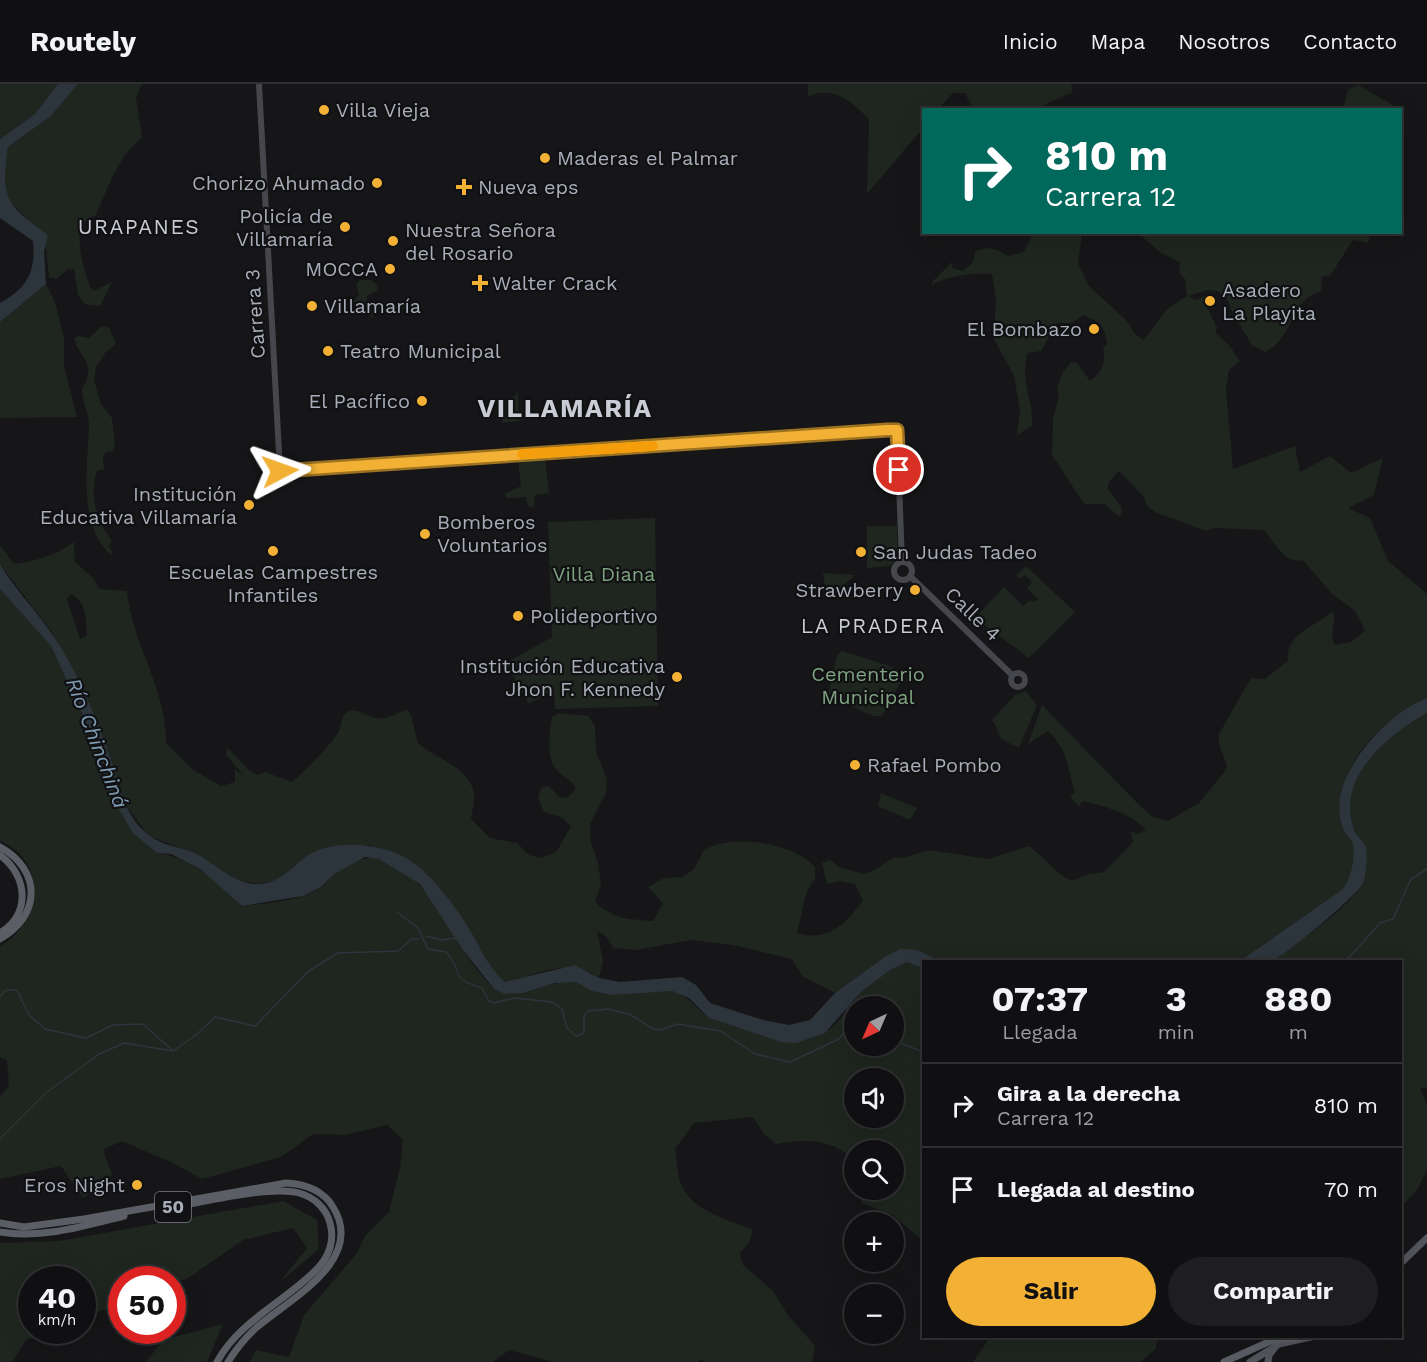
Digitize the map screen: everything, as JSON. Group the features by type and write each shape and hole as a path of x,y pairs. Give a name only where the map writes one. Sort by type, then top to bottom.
{"highway":[{"path":"0,847 12,854 23,867 31,893 29,908 23,923 0,939"},
{"path":"0,855 16,871 22,884 23,899 14,922 0,933"},
{"name":"50","path":"0,1223 24,1227 84,1219 286,1183 310,1187 325,1198 337,1214 341,1232 337,1253 322,1274 254,1329 228,1362"},
{"name":"50","path":"0,1232 29,1234 69,1229 137,1213 277,1191 297,1192 312,1198 326,1213 331,1226 332,1238 327,1257 310,1276 235,1337 217,1362"},
{"path":"1224,1362 1273,1340 1293,1338"}],"main road":[{"name":"Carrera 3","path":"259,84 280,471 897,430 902,562"},
{"path":"902,562 910,567 910,576 900,580 894,574 895,567 902,562"},
{"name":"Calle 4","path":"910,576 1012,675"},
{"path":"1402,1262 1427,1238"},
{"path":"1250,1362 1279,1344 1300,1338"},
{"path":"1268,1362 1272,1351 1279,1344"}],"green space":[{"path":"0,84 58,84 35,114 0,139"},
{"path":"78,84 142,84 136,97 142,138 119,164 95,216 81,227 82,260 90,286 93,291 112,282 100,306 84,304 78,295 74,269 68,269 56,279 49,277 46,248 44,250 31,223 5,196 2,179 8,147 51,116"},
{"path":"808,84 1071,84 1073,92 1037,108 972,108 965,93 953,93 939,108 922,108 922,129 867,194 869,119 849,101 833,94 825,93 808,97"},
{"path":"1358,85 1393,105 1393,108 1341,108 1348,90"},
{"path":"1033,234 1082,234 1078,263 1089,286 1126,320 1135,334 1144,340 1167,309 1187,296 1185,279 1179,273 1180,262 1161,253 1139,234 1361,234 1370,237 1368,243 1353,240 1330,276 1322,276 1321,291 1311,295 1303,302 1281,339 1265,352 1252,345 1233,314 1226,296 1217,291 1208,290 1188,296 1195,300 1205,296 1217,328 1215,332 1229,345 1240,361 1229,370 1226,389 1233,469 1295,446 1300,472 1330,456 1351,473 1383,458 1374,495 1348,508 1370,518 1388,561 1427,594 1427,698 1405,710 1380,730 1359,753 1352,764 1349,775 1346,835 1353,843 1353,873 1343,889 1241,960 922,961 883,958 835,993 802,976 792,959 733,945 691,940 636,950 613,948 607,937 597,931 603,961 599,978 587,971 564,968 505,982 494,972 452,904 411,861 369,845 308,856 280,879 261,884 237,880 193,853 149,836 122,800 110,755 75,675 51,631 0,564 0,545 14,564 46,557 74,542 75,562 93,578 99,589 127,591 135,630 161,704 166,743 192,769 221,786 235,782 235,769 245,777 226,755 227,747 248,769 258,775 265,772 292,782 330,744 339,731 343,717 349,711 380,719 407,710 411,715 418,743 460,771 472,786 474,798 471,819 490,838 517,843 529,855 542,858 557,851 571,826 563,818 544,812 538,798 541,788 549,786 559,797 567,798 576,789 556,769 550,758 552,717 560,713 588,716 595,726 596,752 607,779 606,793 590,824 591,843 598,863 601,884 595,902 608,912 621,917 653,921 663,903 648,887 664,878 682,877 694,869 704,850 730,842 762,843 778,847 793,852 815,867 815,878 806,894 797,933 808,935 818,935 836,929 850,917 863,900 855,884 840,881 827,884 822,863 830,860 839,867 864,874 893,858 929,850 988,859 1029,846 1060,874 1072,881 1088,874 1104,872 1133,842 1130,831 1138,834 1146,830 1133,819 1117,811 1083,801 1079,806 1070,797 1075,792 1066,759 1055,738 1048,731 1028,744 1042,705 1139,805 1153,817 1168,821 1199,803 1225,771 1227,766 1219,744 1219,734 1251,678 1265,679 1288,661 1288,652 1296,638 1333,611 1332,636 1335,645 1351,642 1365,631 1355,611 1331,593 1303,560 1297,561 1286,556 1276,547 1264,530 1214,528 1206,531 1157,513 1148,507 1143,496 1119,471 1109,482 1108,489 1121,506 1122,515 1118,516 1105,504 1084,504 1052,455 1053,419 1059,397 1057,388 1063,372 1071,362 1077,363 1090,381 1102,367 1103,349 1107,344 1106,337 1101,325 1094,320 1083,315 1072,323 1057,323 1041,351 1028,353 1025,372 1032,426 1017,435 1020,411 1014,376 994,339 996,300 992,274 961,276 932,286 933,281 953,261 952,268 963,271 973,262 975,252 980,250 992,249 1008,256 1024,252","holes":["71,594 80,602 85,612 87,635 80,639 67,599"]},
{"path":"360,280 371,280 377,285 377,291 367,296 367,301 374,312 372,318 353,301 359,295 356,285"},
{"path":"46,284 55,302 64,337 64,365 77,417 0,418 0,322"},
{"path":"102,326 109,328 116,344 105,353 96,367 94,380 101,404 112,418 115,443 113,451 106,452 103,457 104,469 97,471 94,499 98,516 112,541 108,546 113,552 111,555 100,542 89,511 87,476 89,425 82,389 88,367 74,338 78,336 89,338"},
{"path":"518,391 519,421 502,423 501,403 509,401 508,398 514,397"},
{"path":"545,458 549,493 535,495 534,506 528,507 526,497 506,498 505,494 521,486 518,459"},
{"name":"Villa Diana","path":"655,518 658,706 555,709 554,690 529,704 506,663 552,637 548,522"},
{"path":"867,526 897,526 898,557 890,566 867,568"},
{"path":"1026,566 1075,612 1029,658 975,618 1004,587 1023,606 1030,600 1034,602 1038,599 1027,588 1032,582 1025,575 1020,579 1016,575"},
{"path":"823,573 855,575 827,599"},
{"path":"0,589 51,646 101,755 107,789 157,853 170,855 193,865 242,906 303,896 321,887 333,874 349,864 368,858 379,859 397,866 425,891 468,957 494,989 511,993 574,982 607,995 668,990 681,994 706,1015 723,1023 761,1033 800,1037 821,1034 834,1025 844,1013 844,1056 904,1056 904,996 858,996 883,974 907,962 922,968 922,1240 904,1225 904,1212 885,1212 861,1203 861,1200 904,1200 904,1140 844,1140 844,1152 818,1142 798,1141 776,1144 764,1134 753,1117 694,1123 675,1149 682,1186 687,1195 703,1209 753,1230 749,1243 740,1253 743,1265 773,1291 787,1314 815,1346 812,1362 705,1362 701,1360 698,1362 553,1362 509,1350 493,1362 250,1362 256,1350 289,1357 304,1315 357,1253 365,1236 389,1212 400,1168 403,1140 387,1125 345,1135 313,1134 281,1157 202,1179 171,1162 121,1141 103,1150 112,1174 104,1186 83,1198 61,1166 0,1179 0,1096 9,1086 7,1060 0,1057 0,946 14,936 24,923 31,908 32,877 26,862 15,850 0,841"},
{"name":"Cementerio Municipal","path":"842,651 893,667 902,680 882,716 873,716 828,696 837,655"},
{"path":"1026,691 1037,705 1019,748 1001,739 994,722 991,721 1015,695"},
{"path":"1427,713 1427,1087 1420,1089 1427,1105 1427,1170 1417,1190 1405,1203 1402,1201 1402,960 1275,960 1321,926 1355,895 1362,884 1366,847 1355,832 1350,813 1351,795 1357,777 1368,761 1381,747"},
{"path":"881,793 917,808 910,820 878,806"},
{"path":"283,1201 317,1220 319,1249 279,1283 307,1248 293,1228 243,1240 186,1279 186,1266 108,1266 108,1308 96,1313 96,1266 18,1266 18,1344 23,1344 12,1362 0,1362 0,1243 59,1241"},
{"path":"223,1324 207,1362 146,1362 160,1344 186,1344 186,1334"},
{"path":"990,1338 1157,1338 1156,1349 1140,1362 973,1362"}],"water":[{"path":"58,84 78,84 51,116 8,147 5,178 9,199 15,207 48,235 44,250 46,284 0,322 0,303 17,291 28,278 34,252 33,241 0,218 0,139 35,114"},
{"name":"Río Chinchiná","path":"0,564 58,643 76,674 110,756 128,810 150,836 165,844 192,852 233,877 251,884 268,883 275,880 307,856 331,847 359,845 400,855 420,868 451,902 489,964 505,982 575,965 599,978 620,982 682,977 696,985 710,1003 763,1020 789,1025 810,1020 835,993 883,958 900,949 917,950 938,960 922,960 922,968 907,962 890,970 858,996 844,996 844,1011 825,1033 796,1043 781,1042 709,1018 689,998 672,991 611,995 592,991 576,982 555,983 522,993 505,994 494,989 463,950 420,884 379,859 365,857 334,874 321,887 303,896 242,906 200,869 171,854 157,853 133,833 107,789 101,755 51,646 0,589"},
{"path":"1427,698 1427,713 1396,733 1381,746 1358,777 1351,794 1350,813 1355,832 1367,850 1363,883 1335,912 1280,956 1274,960 1241,960 1343,889 1351,872 1353,856 1353,843 1342,824 1340,803 1345,781 1356,759 1372,739 1390,721 1409,707"}],"waterway":[{"path":"1347,960 1380,923 1393,919 1411,879 1427,869"},
{"path":"397,912 418,928 428,949 446,952 452,959 460,977 482,988 489,1001 494,1003 514,998 552,1002 562,1009 567,1028 576,1036 584,1033 584,1016 588,1011 609,1009 631,1015 653,1029 661,1030 677,1024 721,1031 755,1054 790,1062 839,1039 844,1032"},
{"path":"426,936 441,940 457,938"},
{"path":"0,1139 47,1092 99,1054 124,1043 173,1051 196,1035 215,1017 255,1026 309,971 338,953 398,951 412,939 419,939"},
{"path":"0,996 6,990 17,990 29,1015 45,1029 86,1038 113,1025 143,1024 172,1050"},
{"path":"904,1045 922,1051"}],"slow traffic":[{"path":"522,454 653,446"}],"place":[{"name":"Villa Vieja","path":"324,110"},
{"name":"Maderas el Palmar","path":"545,158"},
{"name":"Chorizo Ahumado","path":"377,183"},
{"name":"Nueva eps","path":"464,187"},
{"name":"Policía de Villamaría","path":"345,227"},
{"name":"Nuestra Señora del Rosario","path":"393,241"},
{"name":"MOCCA","path":"390,269"},
{"name":"Walter Crack","path":"480,283"},
{"name":"Asadero La Playita","path":"1210,301"},
{"name":"Villamaría","path":"312,306"},
{"name":"El Bombazo","path":"1094,329"},
{"name":"Teatro Municipal","path":"328,351"},
{"name":"El Pacífico","path":"422,401"},
{"name":"Institución Educativa Villamaría","path":"249,505"},
{"name":"Bomberos Voluntarios","path":"425,534"},
{"name":"Escuelas Campestres Infantiles","path":"273,551"},
{"name":"San Judas Tadeo","path":"861,552"},
{"name":"Strawberry","path":"915,590"},
{"name":"Polideportivo","path":"518,616"},
{"name":"Institución Educativa Jhon F. Kennedy","path":"677,677"},
{"name":"Rafael Pombo","path":"855,765"},
{"name":"Eros Night","path":"137,1185"}],"district":[{"name":"URAPANES","path":"139,227"},
{"name":"VILLAMARÍA","path":"565,408"},
{"name":"LA PRADERA","path":"873,626"}],"route":[{"path":"280,471 887,430 897,430 899,470"}]}
